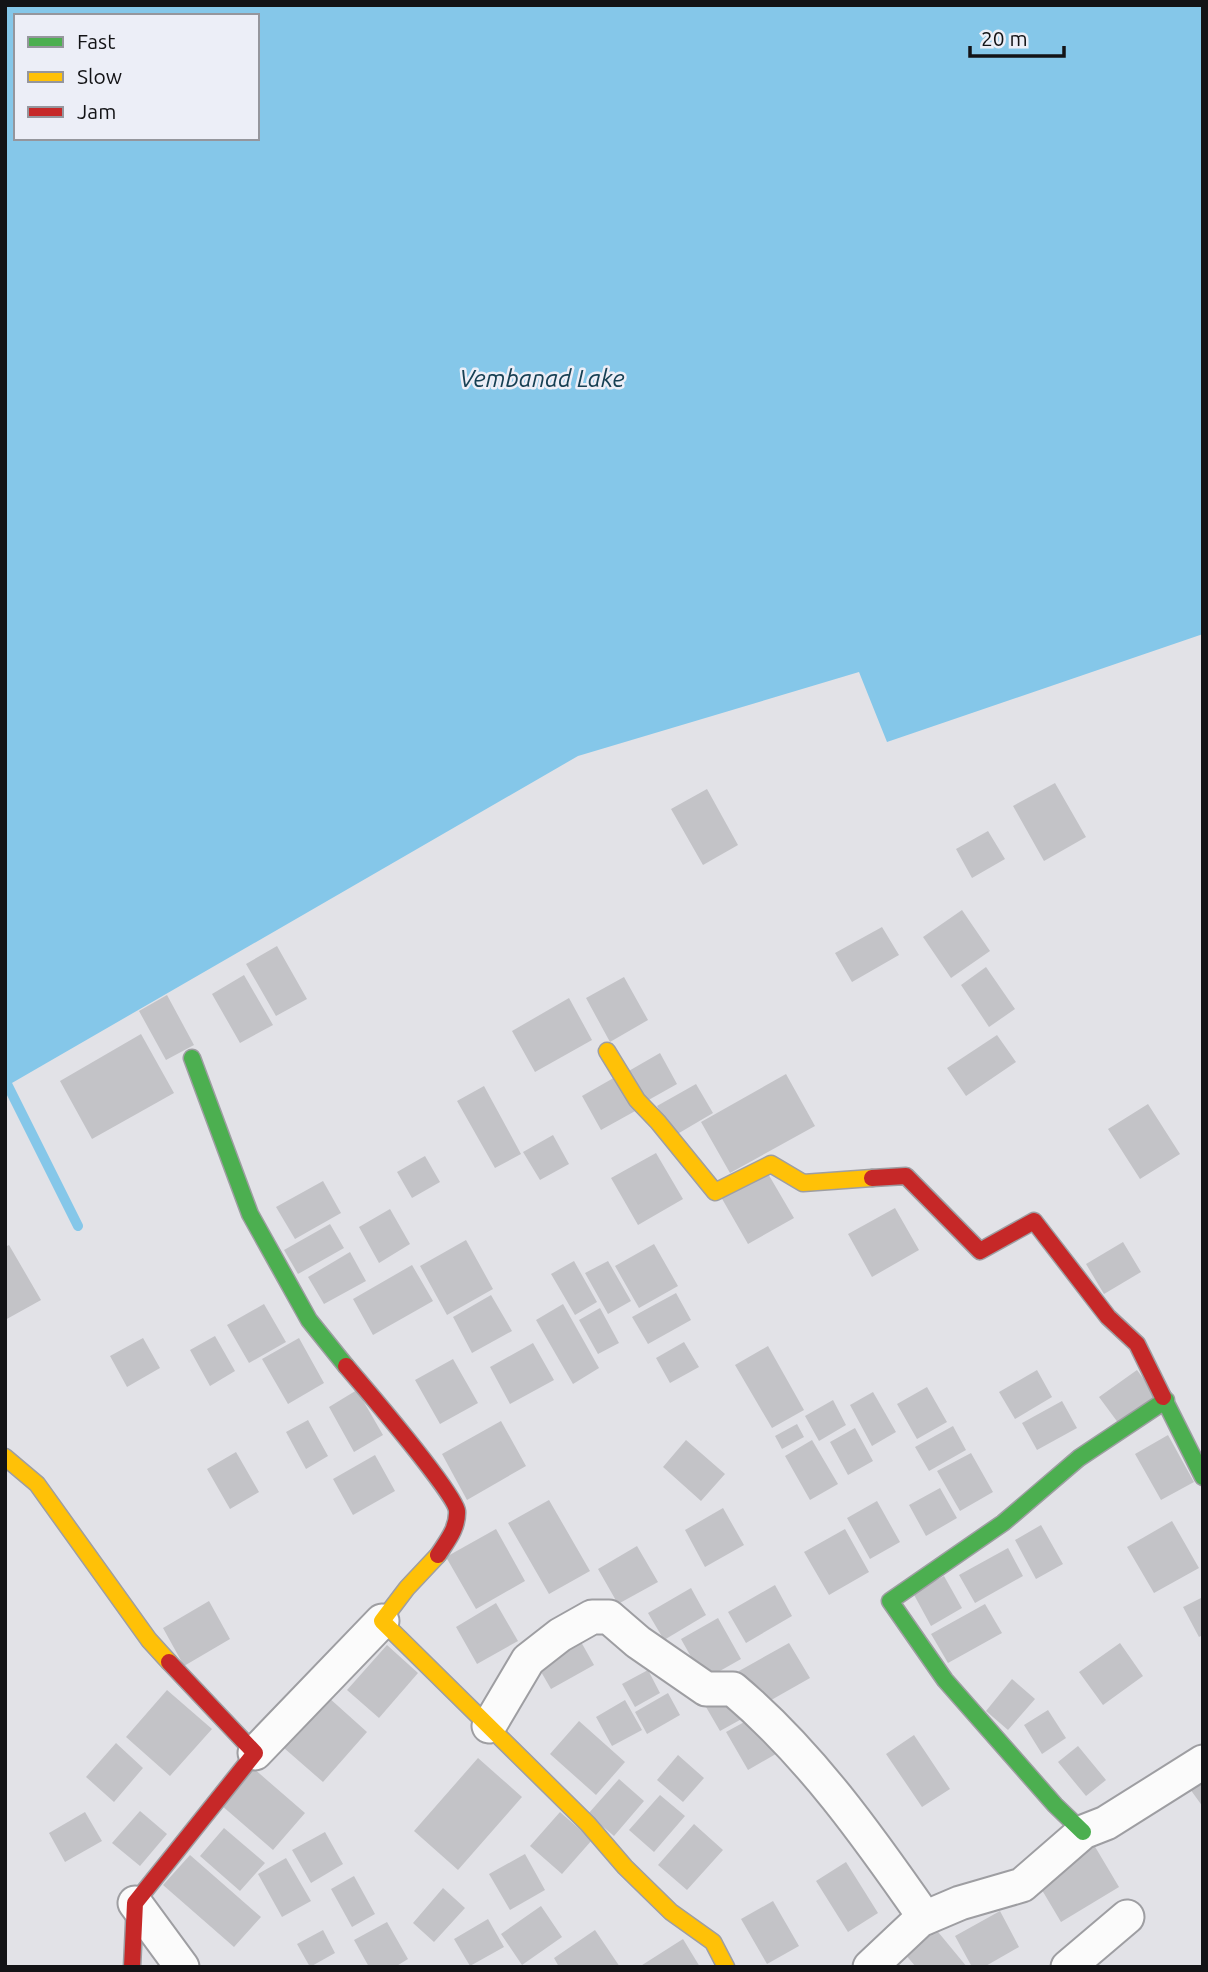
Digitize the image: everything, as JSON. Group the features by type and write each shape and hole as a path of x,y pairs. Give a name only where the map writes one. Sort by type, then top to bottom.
{"street":[{"path":"607,1051 637,1100 715,1192 771,1164 803,1183 906,1176 980,1251 1034,1221 1108,1317 1137,1343 1203,1477"},
{"path":"132,1967 135,1903 255,1753 382,1621 407,1588 438,1555 456,1526 457,1508 417,1452 309,1320 250,1214 191,1058"},
{"path":"1083,1832 1055,1805 945,1680 890,1601 1003,1523 1079,1458 1166,1400"},
{"path":"5,1457 37,1484 149,1640 255,1753"},
{"path":"489,1726 528,1660 560,1635 593,1617 610,1616 638,1642 706,1689 733,1689 772,1724 842,1804 925,1918"},
{"path":"382,1621 588,1824 625,1867 671,1912 713,1942 726,1967"},
{"path":"870,1967 925,1918 960,1903 1021,1885 1083,1832 1106,1822 1203,1762"},
{"path":"135,1903 182,1967"},
{"path":"1068,1967 1126,1917"}],"water":[{"name":"Vembanad Lake","path":"5,5 1203,5 1203,634 887,742 859,672 578,756 5,1087"}],"building":[{"path":"1055,783 1086,837 1044,861 1013,806"},
{"path":"707,789 738,845 703,865 671,809"},
{"path":"988,831 1005,859 972,878 956,849"},
{"path":"962,910 990,951 951,978 923,937"},
{"path":"882,927 899,955 852,982 835,953"},
{"path":"277,946 307,999 276,1016 246,964"},
{"path":"986,967 1015,1009 989,1027 961,985"},
{"path":"244,975 273,1025 240,1043 212,994"},
{"path":"624,977 648,1020 610,1042 586,998"},
{"path":"167,995 194,1045 166,1060 139,1011"},
{"path":"569,998 592,1040 535,1072 512,1031"},
{"path":"141,1034 174,1093 92,1139 60,1081"},
{"path":"997,1035 1016,1062 966,1096 947,1068"},
{"path":"660,1053 677,1084 645,1102 627,1072"},
{"path":"786,1074 815,1126 730,1173 701,1122"},
{"path":"617,1076 637,1110 601,1130 582,1096"},
{"path":"696,1084 713,1113 674,1136 657,1106"},
{"path":"484,1086 521,1154 495,1168 457,1101"},
{"path":"1148,1104 1180,1154 1140,1179 1108,1129"},
{"path":"553,1135 569,1164 540,1180 523,1152"},
{"path":"656,1153 683,1199 638,1225 611,1178"},
{"path":"425,1156 440,1182 412,1198 397,1172"},
{"path":"767,1172 794,1218 748,1244 721,1197"},
{"path":"323,1181 341,1213 295,1239 276,1207"},
{"path":"895,1208 919,1250 872,1277 848,1234"},
{"path":"390,1209 410,1244 379,1263 359,1227"},
{"path":"330,1224 344,1248 298,1274 284,1250"},
{"path":"466,1240 493,1289 447,1315 420,1266"},
{"path":"1123,1242 1141,1272 1104,1294 1086,1264"},
{"path":"654,1244 678,1286 639,1308 615,1266"},
{"path":"9,1245 41,1300 5,1320 5,1247"},
{"path":"350,1252 366,1281 324,1304 308,1277"},
{"path":"574,1261 597,1302 575,1315 551,1274"},
{"path":"608,1261 631,1301 608,1314 585,1273"},
{"path":"412,1265 433,1301 373,1335 353,1299"},
{"path":"676,1293 691,1320 648,1344 632,1317"},
{"path":"491,1295 512,1331 472,1353 453,1317"},
{"path":"264,1304 286,1342 249,1363 227,1325"},
{"path":"563,1304 599,1368 573,1384 536,1320"},
{"path":"600,1308 619,1343 598,1354 579,1320"},
{"path":"215,1336 235,1371 210,1386 190,1350"},
{"path":"143,1338 160,1368 127,1387 110,1356"},
{"path":"299,1338 324,1383 288,1404 262,1359"},
{"path":"684,1342 699,1367 670,1383 656,1358"},
{"path":"533,1343 554,1380 510,1404 490,1367"},
{"path":"768,1346 804,1410 772,1428 735,1365"},
{"path":"453,1359 478,1403 440,1424 415,1380"},
{"path":"1037,1370 1052,1397 1015,1419 999,1392"},
{"path":"1137,1370 1157,1397 1119,1424 1099,1397"},
{"path":"927,1387 947,1422 917,1439 897,1404"},
{"path":"357,1390 383,1435 354,1452 329,1407"},
{"path":"873,1392 896,1432 872,1446 850,1405"},
{"path":"833,1400 846,1425 819,1441 805,1416"},
{"path":"1062,1401 1077,1428 1037,1450 1022,1423"},
{"path":"308,1420 328,1456 306,1469 286,1432"},
{"path":"501,1421 526,1466 467,1500 442,1454"},
{"path":"797,1424 804,1437 782,1449 775,1436"},
{"path":"953,1426 966,1450 929,1471 915,1447"},
{"path":"855,1428 873,1461 848,1475 830,1442"},
{"path":"1168,1435 1194,1482 1161,1500 1135,1454"},
{"path":"686,1440 725,1474 701,1501 663,1467"},
{"path":"812,1440 838,1484 810,1500 785,1456"},
{"path":"236,1452 259,1492 230,1509 207,1469"},
{"path":"971,1453 993,1492 960,1511 937,1471"},
{"path":"375,1455 395,1491 353,1515 333,1479"},
{"path":"940,1488 957,1518 926,1536 909,1505"},
{"path":"549,1500 590,1571 549,1594 508,1523"},
{"path":"877,1501 900,1542 870,1559 847,1518"},
{"path":"723,1508 744,1545 705,1567 685,1530"},
{"path":"1172,1521 1199,1568 1154,1593 1127,1547"},
{"path":"1041,1525 1063,1564 1036,1579 1015,1540"},
{"path":"496,1529 525,1581 476,1609 446,1557"},
{"path":"845,1529 869,1572 829,1595 804,1552"},
{"path":"637,1546 658,1582 618,1604 598,1569"},
{"path":"1008,1548 1023,1576 975,1603 959,1575"},
{"path":"944,1576 962,1608 931,1626 913,1593"},
{"path":"775,1585 792,1616 746,1643 728,1612"},
{"path":"691,1588 706,1615 664,1640 648,1613"},
{"path":"1203,1597 1203,1635 1199,1637 1183,1607"},
{"path":"209,1601 230,1639 184,1666 163,1628"},
{"path":"496,1603 518,1641 477,1664 456,1627"},
{"path":"985,1604 1002,1633 948,1663 931,1634"},
{"path":"718,1618 741,1659 704,1680 681,1639"},
{"path":"576,1633 594,1665 551,1689 533,1658"},
{"path":"789,1643 810,1678 759,1707 739,1671"},
{"path":"1120,1643 1143,1676 1103,1705 1079,1672"},
{"path":"387,1645 418,1673 379,1718 347,1690"},
{"path":"648,1670 660,1693 635,1707 622,1684"},
{"path":"1012,1679 1035,1699 1008,1730 986,1711"},
{"path":"167,1690 212,1729 170,1776 126,1737"},
{"path":"733,1691 747,1716 720,1731 706,1707"},
{"path":"668,1693 680,1715 647,1734 635,1712"},
{"path":"328,1697 367,1732 323,1782 284,1748"},
{"path":"625,1700 642,1730 612,1746 596,1717"},
{"path":"1048,1710 1066,1738 1042,1754 1024,1725"},
{"path":"759,1714 781,1751 748,1770 726,1732"},
{"path":"579,1721 625,1762 596,1795 550,1754"},
{"path":"914,1735 950,1789 922,1807 886,1754"},
{"path":"116,1743 143,1768 114,1802 86,1777"},
{"path":"1078,1746 1106,1780 1086,1796 1058,1762"},
{"path":"678,1755 704,1778 683,1802 657,1780"},
{"path":"478,1758 522,1797 458,1870 414,1831"},
{"path":"253,1768 305,1813 273,1850 221,1805"},
{"path":"619,1779 644,1801 614,1836 588,1814"},
{"path":"1203,1779 1203,1807 1190,1789"},
{"path":"660,1795 685,1816 654,1852 629,1830"},
{"path":"140,1811 167,1834 140,1866 112,1843"},
{"path":"85,1812 102,1841 65,1862 49,1833"},
{"path":"560,1812 592,1840 562,1874 530,1846"},
{"path":"694,1824 723,1850 687,1890 658,1865"},
{"path":"224,1828 265,1863 240,1891 200,1856"},
{"path":"325,1832 343,1864 311,1883 292,1850"},
{"path":"1094,1845 1119,1887 1061,1922 1036,1880"},
{"path":"525,1854 545,1890 510,1910 489,1874"},
{"path":"190,1855 261,1917 234,1947 163,1885"},
{"path":"286,1858 311,1901 282,1917 258,1874"},
{"path":"846,1862 878,1913 848,1932 816,1881"},
{"path":"354,1876 375,1914 352,1927 331,1889"},
{"path":"443,1888 465,1908 434,1942 413,1923"},
{"path":"773,1901 799,1946 767,1964 741,1919"},
{"path":"541,1906 562,1937 522,1965 501,1934"},
{"path":"1000,1911 1019,1947 984,1967 972,1967 955,1936"},
{"path":"488,1919 504,1947 470,1966 454,1939"},
{"path":"929,1921 967,1967 916,1967 898,1946"},
{"path":"387,1922 408,1959 395,1967 369,1967 354,1940"},
{"path":"323,1930 335,1953 310,1967 297,1944"},
{"path":"595,1930 620,1967 559,1967 554,1958"},
{"path":"683,1939 700,1967 639,1967"}],"waterway":[{"path":"5,1080 78,1226"}],"traffic: fast":[{"path":"192,1058 250,1214 309,1320 346,1366"},
{"path":"1163,1397 1203,1477"},
{"path":"1083,1832 1055,1805 945,1680 890,1601 1003,1523 1079,1458 1166,1400"}],"traffic: slow":[{"path":"607,1051 637,1100 715,1192 771,1164 803,1183 872,1178"},
{"path":"5,1457 37,1484 149,1640 169,1662"},
{"path":"438,1555 407,1588 382,1621 588,1824 625,1867 671,1912 713,1942 726,1967"}],"traffic: jam":[{"path":"872,1178 906,1176 980,1251 1034,1221 1108,1317 1137,1344 1163,1397"},
{"path":"346,1366 408,1440 453,1501 457,1511 456,1523 438,1555"},
{"path":"132,1967 135,1903 255,1753 169,1662"}]}
